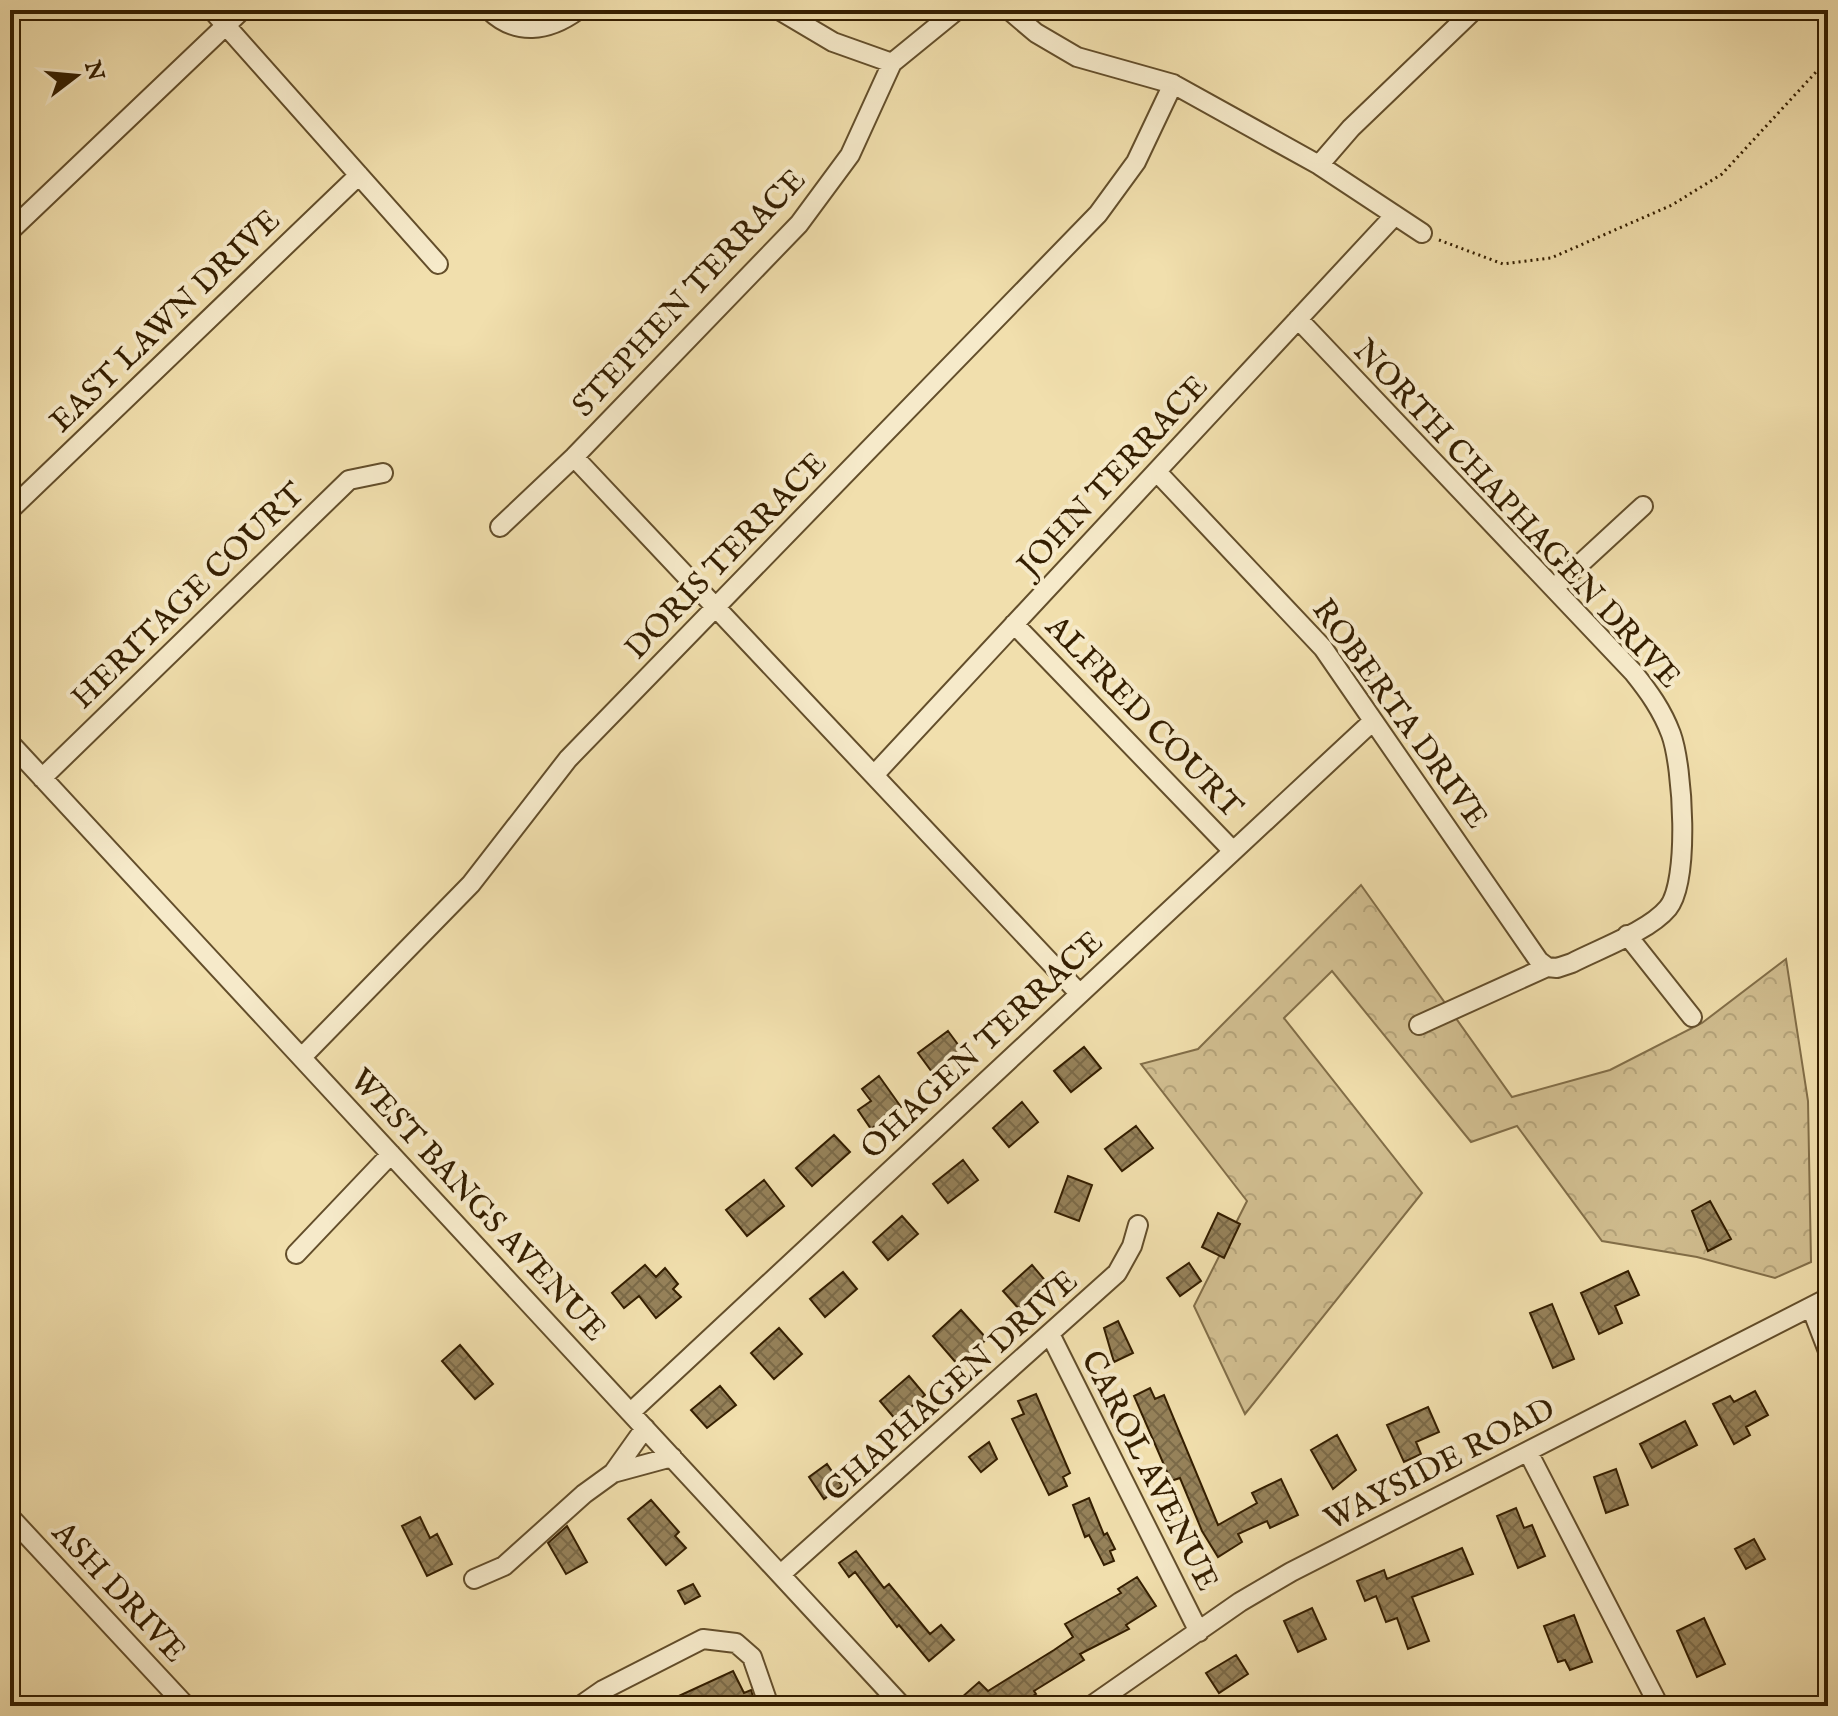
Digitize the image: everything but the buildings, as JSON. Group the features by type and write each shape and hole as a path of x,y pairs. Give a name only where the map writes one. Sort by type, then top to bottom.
{"street":[{"path":"212,10 438,264"},
{"path":"10,231 242,10"},
{"path":"489,10 512,28 524,30 549,25 578,10"},
{"path":"779,10 833,42 892,63"},
{"name":"STEPHEN TERRACE","path":"500,527 574,457 820,200 850,155 892,63 957,10"},
{"path":"1009,10 1036,33 1077,57 1173,84 1319,165 1422,233"},
{"path":"1319,165 1351,128 1474,10"},
{"name":"DORIS TERRACE","path":"302,1057 448,910 568,759 1098,214 1136,162 1173,84"},
{"name":"EAST LAWN DRIVE","path":"10,510 359,175"},
{"name":"JOHN TERRACE","path":"874,775 1395,215"},
{"name":"NORTH CHAPHAGEN DRIVE","path":"1298,319 1554,588 1656,701 1677,758 1683,860 1678,888 1669,907 1657,919 1572,963 1557,968 1547,967 1419,1025"},
{"path":"574,457 1079,993"},
{"name":"ROBERTA DRIVE","path":"1157,472 1306,629 1539,961 1547,967"},
{"name":"HERITAGE COURT","path":"42,778 349,480 383,473"},
{"path":"1554,588 1643,506"},
{"name":"ALFRED COURT","path":"1014,624 1233,851"},
{"name":"OHAGEN TERRACE","path":"631,1412 1373,721"},
{"name":"WEST BANGS AVENUE","path":"10,743 902,1706"},
{"path":"1627,935 1692,1017"},
{"path":"296,1254 391,1154"},
{"name":"CHAPHAGEN DRIVE","path":"781,1574 1122,1267 1138,1225"},
{"path":"1820,1302 1828,1351"},
{"name":"WAYSIDE ROAD","path":"1091,1706 1291,1572 1820,1302"},
{"name":"CAROL AVENUE","path":"1050,1334 1199,1632"},
{"path":"474,1579 504,1566 584,1494 613,1473 645,1428"},
{"path":"1528,1452 1659,1706"},
{"path":"613,1473 672,1457"},
{"name":"ASH DRIVE","path":"10,1517 186,1706"},
{"path":"580,1706 603,1690 703,1639 736,1643 752,1657 769,1706"}],"path":[{"path":"1422,233 1503,264 1551,258 1672,205 1722,174 1828,59"}],"green space":[{"path":"1361,885 1512,1097 1610,1070 1702,1023 1786,959 1808,1101 1811,1262 1775,1278 1697,1257 1602,1241 1517,1126 1471,1142 1332,971 1284,1018 1422,1193 1245,1414 1194,1306 1247,1201 1141,1064 1198,1049"}]}
